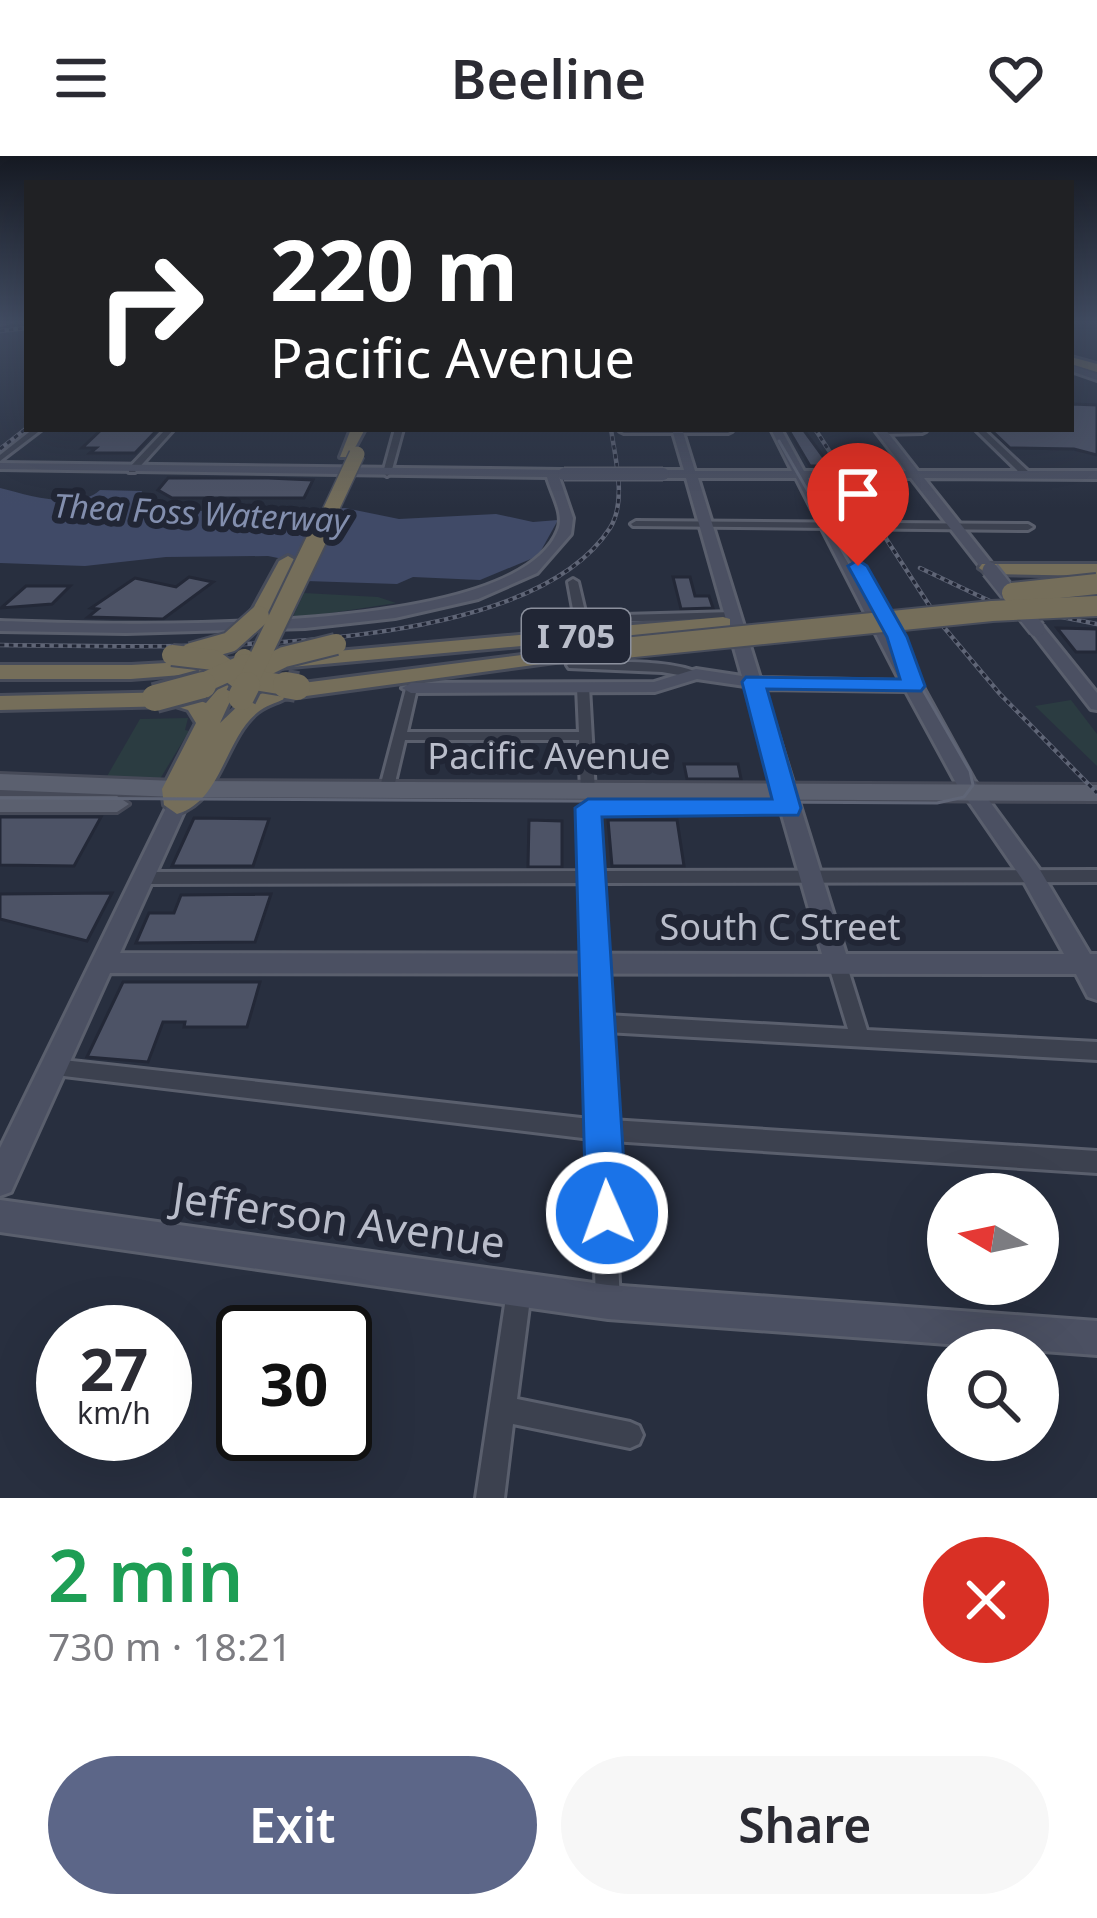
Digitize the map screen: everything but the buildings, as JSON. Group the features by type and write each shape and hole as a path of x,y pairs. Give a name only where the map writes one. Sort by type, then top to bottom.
{"highway":[{"path":"351,454 357,432"},
{"path":"176,793 245,671 366,432"},
{"path":"989,569 1097,570"},
{"name":"I 705","path":"0,657 245,671 728,619 1097,588"},
{"name":"I 705","path":"0,683 149,683 475,663 968,614 1097,606"},
{"path":"269,616 291,635 336,644"},
{"path":"172,655 223,645 269,616"},
{"path":"154,698 336,644 475,631 728,619"},
{"path":"0,657 206,658 289,690"},
{"path":"176,793 170,779 211,732 289,690 475,663"},
{"path":"0,672 245,671"},
{"path":"0,703 186,701 205,712 211,732"}],"main road":[{"name":"Pacific Avenue","path":"0,782 176,793 588,800 980,801 1097,794"},
{"name":"Pacific Avenue","path":"0,804 176,793 386,791 588,800"},
{"name":"Pacific Avenue","path":"980,801 1097,808"}],"street":[{"path":"0,462 35,432"},
{"path":"132,470 167,432"},
{"path":"391,473 398,432"},
{"path":"679,432 722,581 728,619 754,682 861,1039"},
{"path":"778,432 980,801 1090,964 1097,988"},
{"path":"882,432 1037,629 1089,686 1097,706"},
{"path":"982,432 1027,476"},
{"path":"0,462 132,470 1097,476"},
{"path":"0,626 299,626 470,596 532,570 554,552 566,531 566,508 552,474"},
{"path":"636,524 1028,527"},
{"path":"573,582 581,620 728,619"},
{"path":"573,665 662,668 754,682 914,686"},
{"path":"386,791 411,688 663,687 696,674"},
{"path":"583,687 608,1302"},
{"path":"399,736 585,736"},
{"path":"0,1181 144,878 176,793"},
{"path":"144,878 1097,876"},
{"name":"South C Street","path":"103,963 1090,964"},
{"path":"598,1023 1097,1051"},
{"path":"54,1068 603,1130 1097,1162"},
{"name":"Jefferson Avenue","path":"0,1216 608,1302 1097,1338"},
{"path":"490,1498 519,1291"},
{"path":"504,1409 630,1435"}],"shaded area":[{"path":"304,593 378,597 396,603 292,619"},
{"path":"1071,700 1097,734 1097,766 1035,706"},
{"path":"188,718 185,730 189,731 160,779 106,778 140,719"}],"water":[{"name":"Thea Foss Waterway","path":"0,488 66,500 79,500 100,490 142,491 138,507 142,509 277,513 345,508 399,519 496,514 533,522 558,520 538,556 480,580 306,581 278,558 268,556 166,557 85,566 0,563"}],"tram line":[{"path":"0,798 937,803 964,797 973,785 970,771 779,441"}],"railway":[{"path":"0,449 24,430"},
{"path":"0,645 234,645 327,638 417,625 498,604 565,572 610,528 619,492 611,432"},
{"path":"817,432 942,625 1000,694 1097,793"},
{"path":"920,568 996,604 1097,624"}],"route":[{"path":"607,1213 588,808 788,808 754,682 914,686 897,637 858,566"}]}
